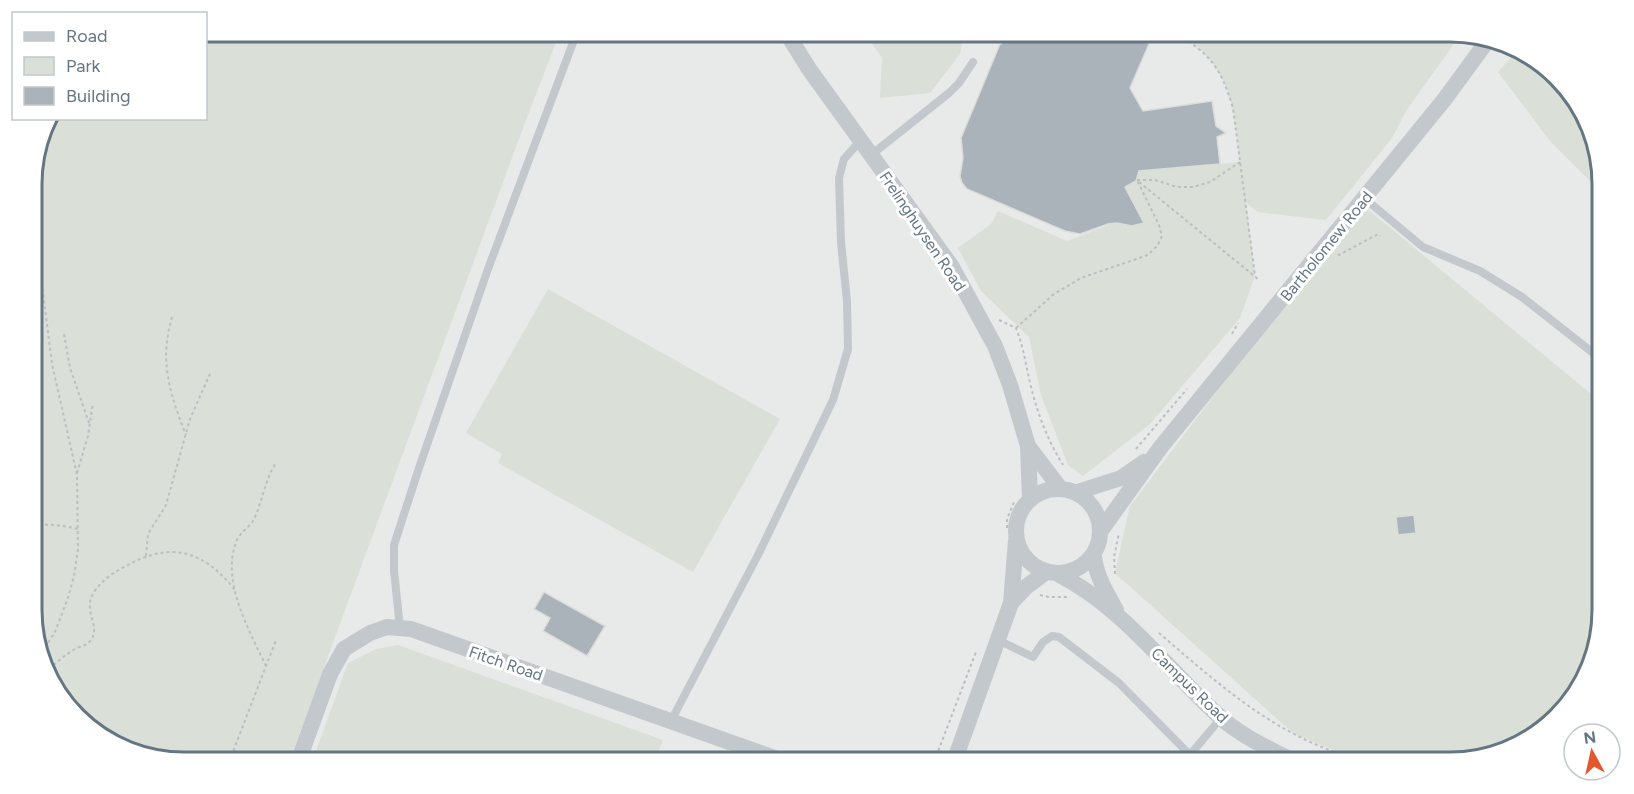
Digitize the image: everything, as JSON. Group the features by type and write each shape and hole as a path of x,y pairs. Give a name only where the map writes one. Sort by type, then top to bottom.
{"street":[{"name":"Frelinghuysen Road","path":"792,42 809,69 951,267 995,346 1010,385 1028,446 1060,488"},
{"name":"Bartholomew Road","path":"1102,529 1160,448 1444,100 1483,46"},
{"name":"Frelinghuysen Road","path":"1023,498 1028,446"},
{"name":"Bartholomew Road","path":"1077,492 1121,478 1134,471 1160,448"},
{"path":"958,752 1011,603 1011,533 1021,510 1023,498 1049,489 1060,488 1077,492 1096,509 1102,529 1094,556 1082,567 1070,572 1052,573 1035,567 1026,559 1011,533"},
{"name":"Campus Road","path":"1094,556 1095,567 1101,582 1121,618"},
{"path":"1011,603 1026,587 1052,573"},
{"name":"Campus Road","path":"1052,573 1079,585 1121,618 1221,718 1277,752"},
{"name":"Fitch Road","path":"302,752 330,674 344,650 370,633 387,627 411,629 755,752"}],"lane":[{"path":"400,628 394,571 394,545 488,268 573,42"},
{"path":"871,155 950,93 973,62"},
{"path":"671,721 758,555 833,400 848,349 839,178 844,159 861,140"},
{"path":"1364,198 1423,247 1480,271 1522,297 1592,352"},
{"path":"998,640 1033,657 1043,642 1052,636 1059,637 1119,682 1181,752"},
{"path":"1193,752 1221,718"}],"path":[{"path":"1137,180 1256,277 1233,108 1225,83 1215,64 1190,42"},
{"path":"1137,180 1155,180 1177,187 1193,187 1210,182 1240,162"},
{"path":"1016,328 1054,294 1081,278 1148,255 1158,245 1162,237 1160,225 1137,180"},
{"path":"1336,252 1339,255 1378,234 1380,236"},
{"path":"42,285 52,364 77,476 78,529 74,576 55,632 47,645"},
{"path":"172,317 166,355 170,390 186,435"},
{"path":"992,317 1016,328 1044,427 1054,451 1066,470"},
{"path":"1230,338 1238,323"},
{"path":"64,334 70,368 89,423"},
{"path":"146,556 148,534 166,504 197,401 210,374"},
{"path":"1131,454 1192,383"},
{"path":"77,476 93,403"},
{"path":"266,666 234,590 232,567 238,538 254,520 268,475 276,463"},
{"path":"1011,533 1008,519 1023,498"},
{"path":"42,524 65,525 78,529"},
{"path":"1118,581 1114,557 1120,531"},
{"path":"54,665 77,648 87,644 93,636 94,626 90,605 94,592 109,575 146,556 170,551 186,553 217,569 234,590"},
{"path":"1035,593 1049,597 1071,596"},
{"path":"1158,632 1215,682 1251,709 1294,734 1332,752"},
{"path":"233,752 276,640"},
{"path":"938,752 978,646"}],"shaded area":[{"path":"207,42 1459,42 1504,53 1536,71 1563,98 1581,130 1591,165 1592,610 1591,629 1581,664 1573,681 1557,704 1529,728 1496,744 1459,752 184,752 165,751 130,741 98,723 71,696 53,664 43,629 42,175 47,147 58,120 207,120"}],"green space":[{"path":"207,42 556,42 293,752 165,751 130,741 98,723 71,696 61,681 47,647 43,629 42,175 47,147 58,120 207,120"},
{"path":"871,42 962,42 960,54 930,93 880,98 882,58"},
{"path":"1190,42 1455,42 1406,111 1392,138 1326,220 1258,212 1246,203 1255,276 1240,318 1150,424 1083,476 1068,465 1041,395 1029,337 981,291 958,248 991,224 998,211 1067,241 1114,223 1128,225 1143,222 1123,183 1141,159 1155,169 1240,162 1234,115 1225,85 1209,58"},
{"path":"1512,57 1536,71 1563,98 1573,113 1587,147 1592,183 1550,141 1498,72"},
{"path":"1360,203 1592,395 1592,610 1587,647 1573,681 1557,704 1544,717 1513,737 1478,749 1459,752 1339,752 1294,734 1115,573 1130,506"},
{"path":"548,289 780,419 693,572 498,463 502,454 466,433"},
{"path":"398,645 663,740 658,752 316,752 348,663 376,649"}],"building":[{"path":"1002,42 1150,42 1130,88 1143,111 1212,101 1216,126 1226,133 1217,137 1220,164 1139,171 1136,181 1125,187 1144,223 1132,226 1108,224 1080,234 1065,231 967,189 960,176 963,158 961,138"},
{"path":"1414,515 1416,533 1398,535 1396,517"},
{"path":"544,592 605,626 587,656 543,631 550,618 534,609"}]}
